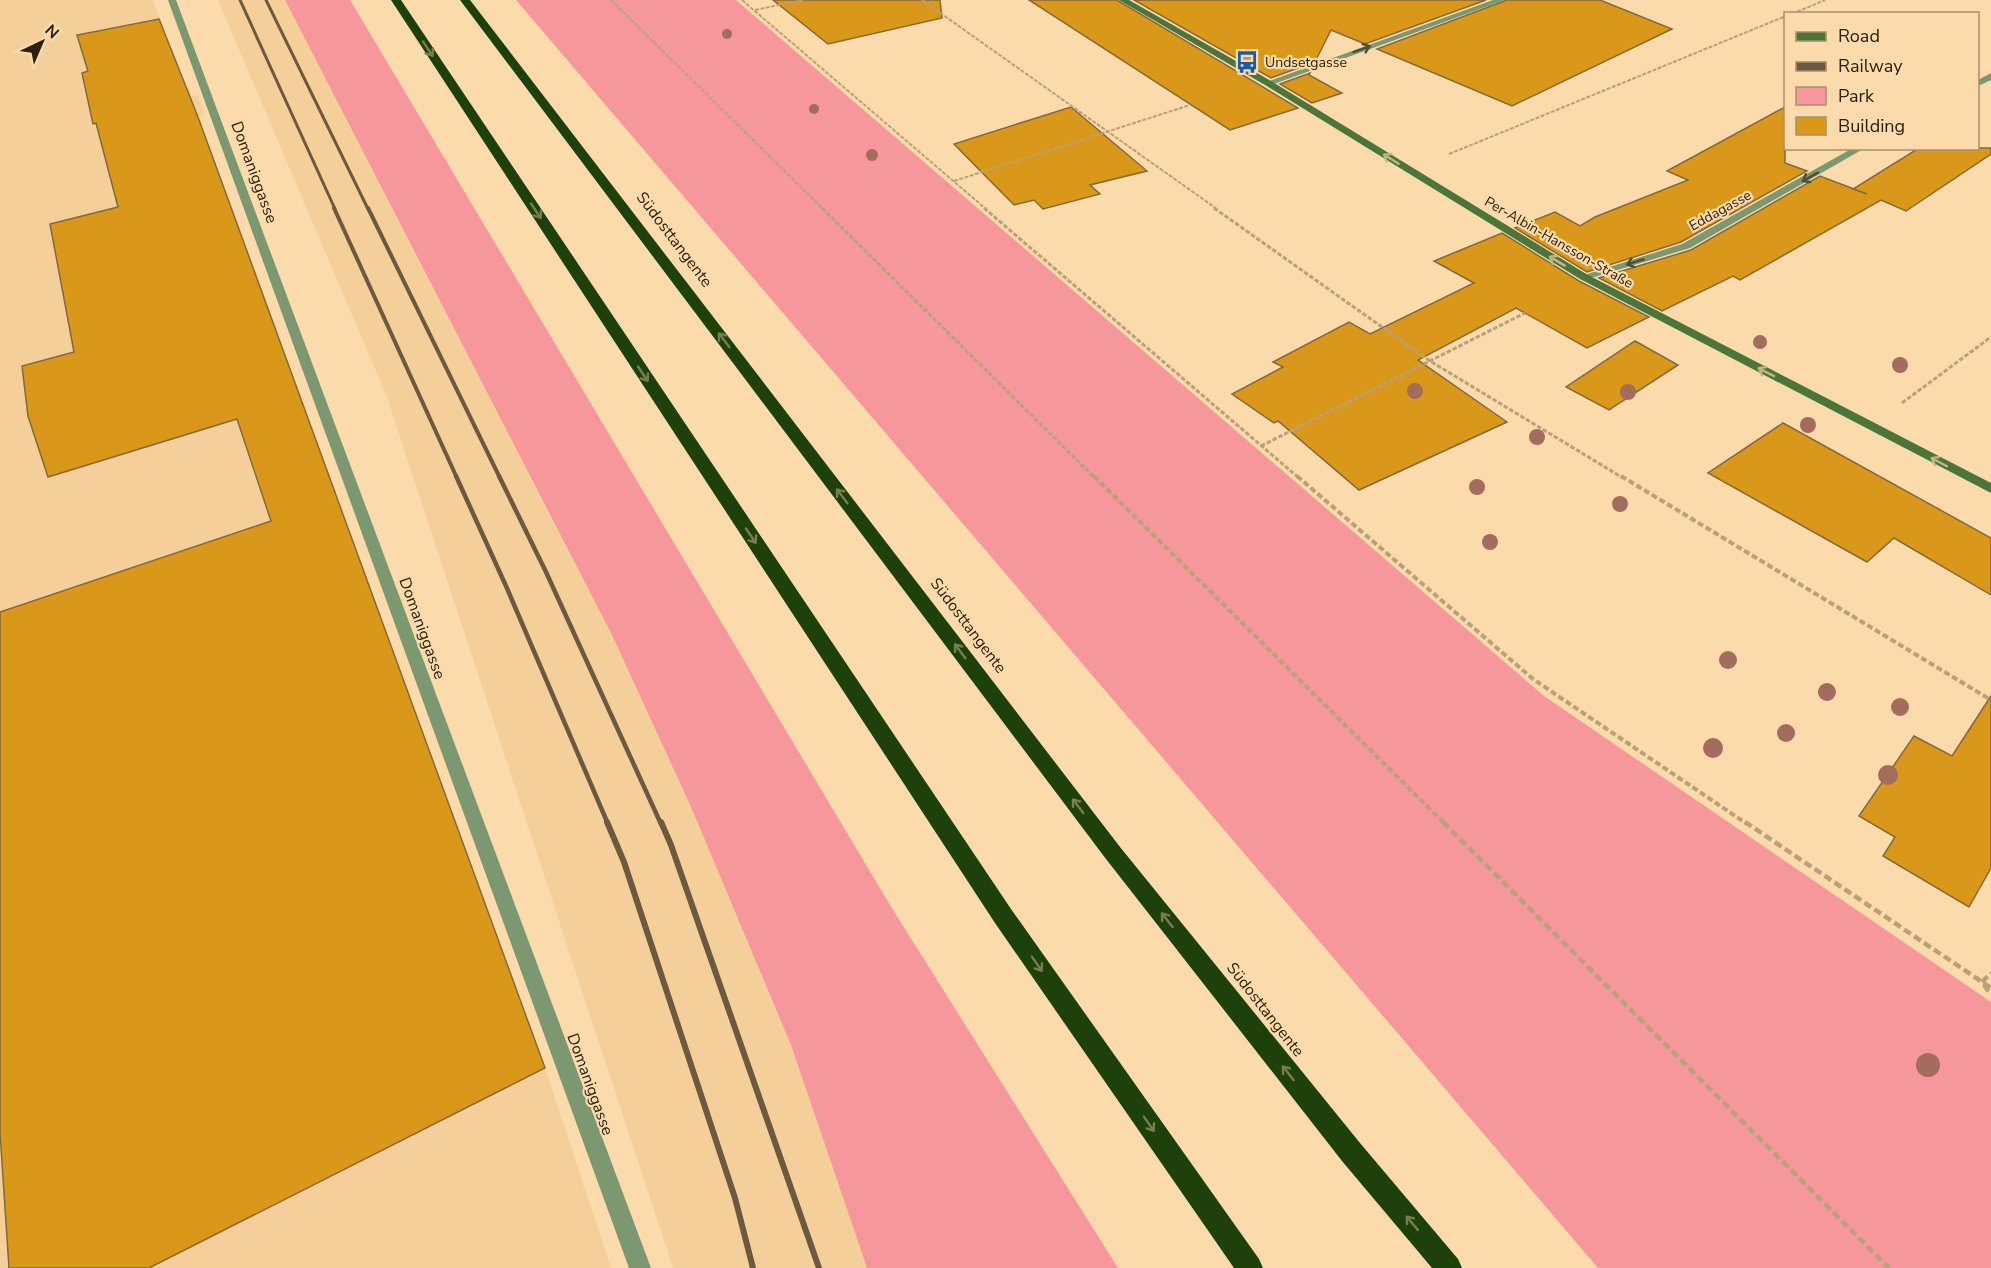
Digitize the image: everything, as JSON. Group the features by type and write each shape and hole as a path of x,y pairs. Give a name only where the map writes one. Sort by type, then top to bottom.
{"highway":[{"path":"396,0 1003,916 1250,1268"},
{"name":"Südosttangente","path":"465,0 1113,853 1351,1152 1449,1268"}],"street":[{"name":"Domaniggasse","path":"172,0 640,1268"},
{"name":"Per-Albin-Hansson-Straße","path":"1123,0 1268,83 1584,277 1991,489"},
{"path":"1268,83 1501,0"},
{"name":"Eddagasse","path":"1584,277 1686,246 1857,150"}],"path":[{"path":"611,0 1369,748 1889,1268"},
{"path":"742,0 1533,679 1991,988"},
{"path":"754,10 803,0"},
{"path":"922,0 1430,361 1991,700"},
{"path":"1797,12 1825,0"},
{"path":"1409,170 1784,16"},
{"path":"953,182 1190,105"},
{"path":"1261,446 1525,313"},
{"path":"1870,426 1991,338"},
{"path":"1982,982 1991,973"},
{"path":"1982,982 1991,995"}],"shaded area":[{"path":"0,0 153,0 173,54 169,55 180,89 189,87 192,96 198,95 204,116 198,117 209,151 545,1068 611,1268 0,1268"},
{"path":"218,0 285,0 612,635 691,807 791,1045 867,1268 673,1268 387,397"}],"green space":[{"path":"285,0 350,0 893,910 1118,1268 867,1268 791,1045 691,807 612,635"},
{"path":"516,0 736,0 1544,696 1991,1002 1991,1268 1598,1268"}],"building":[{"path":"773,0 940,0 942,18 828,44"},
{"path":"1029,0 1117,0 1298,108 1230,130"},
{"path":"1134,0 1486,0 1365,44 1331,30 1315,62 1271,78"},
{"path":"1507,0 1600,0 1672,29 1512,106 1377,49"},
{"path":"159,19 198,117 545,1068 149,1268 9,1268 0,1132 0,612 271,521 237,419 48,477 28,416 22,366 74,352 50,224 118,207 96,123 93,124 82,73 88,71 77,35"},
{"path":"1310,73 1309,75 1342,93 1312,103 1280,84"},
{"path":"1071,107 1147,171 1090,185 1100,194 1043,209 1034,200 1014,205 954,144"},
{"path":"1784,108 1785,163 1807,171 1681,242 1587,272 1515,228 1555,212 1580,226 1595,217 1688,180 1667,171"},
{"path":"1991,148 1991,154 1906,211 1881,200 1740,280 1733,276 1662,311 1599,278 1691,250 1820,176 1853,189 1916,150"},
{"path":"1502,233 1579,281 1649,317 1587,348 1516,308 1418,360 1507,422 1359,490 1278,421 1274,423 1232,394 1283,367 1273,362 1349,322 1370,334 1474,283 1434,261"},
{"path":"1635,341 1678,365 1609,410 1566,387"},
{"path":"1783,423 1991,538 1991,595 1894,538 1867,562 1708,473"},
{"path":"1991,696 1991,868 1969,907 1883,856 1895,837 1859,816 1914,736 1952,756"}],"railway":[{"path":"240,0 335,209"},
{"path":"266,0 368,209"},
{"path":"334,208 457,478"},
{"path":"368,208 500,478"},
{"path":"456,476 608,824"},
{"path":"499,476 546,572 661,824"},
{"path":"607,822 624,862 735,1198 753,1268"},
{"path":"661,822 819,1268"}],"place":[{"name":"Undsetgasse","path":"1247,62"}]}
